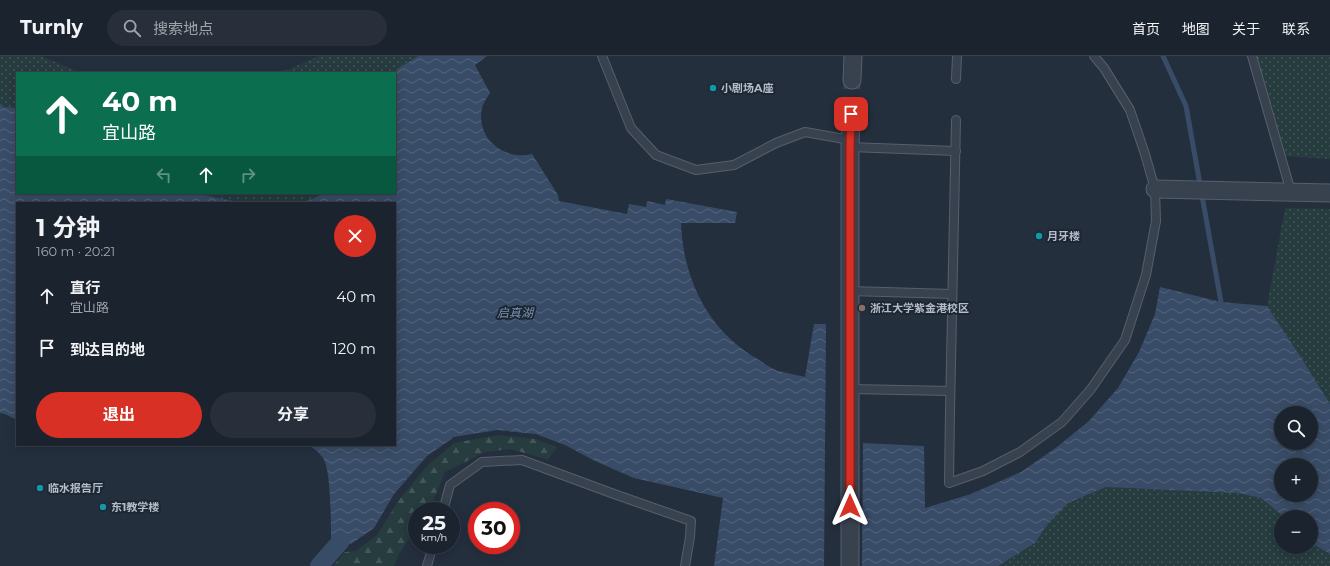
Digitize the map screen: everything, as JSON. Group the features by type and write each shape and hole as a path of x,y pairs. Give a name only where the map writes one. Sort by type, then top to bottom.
{"street":[{"path":"852,56 852,80"},
{"path":"850,566 851,114"},
{"path":"1163,189 1330,193"}],"lane":[{"path":"602,56 631,128 656,155 696,170 734,165 776,143 805,132 850,144 956,151"},
{"path":"956,79 957,56"},
{"path":"956,120 949,483 983,471 1020,452 1062,422 1096,383 1125,340 1146,275 1163,189 1145,154 1130,110 1104,68 1094,56"},
{"path":"1252,56 1291,192"},
{"path":"850,291 952,294"},
{"path":"851,389 950,391"},
{"path":"445,502 450,485 482,462 522,460 691,521 690,537 684,566"},
{"path":"427,566 430,554"}],"green space":[{"path":"0,56 40,56 82,72 16,72 16,108 3,107 0,103"},
{"path":"319,56 418,56 396,70 396,72 265,72 287,70"},
{"path":"1252,56 1330,56 1330,159 1281,156"},
{"path":"199,194 322,194 302,202 238,202"},
{"path":"1285,208 1330,209 1330,404 1267,306"},
{"path":"498,435 535,439 557,447 548,460 511,449 485,452 445,472 432,502 408,502 408,540 399,554 394,566 333,566 345,552 356,551 377,535 399,500 427,466 454,443"},
{"path":"1106,487 1237,493 1261,498 1276,510 1274,510 1274,554 1318,554 1318,547 1330,554 1330,566 998,566 1035,543 1046,526 1068,503"}],"water":[{"name":"启真湖","path":"418,56 487,56 475,65 490,93 486,98 481,113 482,126 485,134 497,147 505,152 523,155 532,154 558,195 559,201 627,214 629,204 646,207 647,201 665,205 666,199 737,212 735,223 681,223 687,265 693,284 702,302 726,335 741,348 778,371 805,377 814,324 826,324 824,566 714,566 723,498 634,478 595,461 565,445 536,434 497,430 454,437 427,456 394,494 374,528 351,544 331,538 330,496 326,464 318,452 308,446 396,446 396,202 302,202 322,194 396,194 396,70"},
{"path":"0,103 3,107 16,108 16,194 199,194 238,202 16,202 16,420 0,413"},
{"path":"1160,287 1221,302 1267,306 1330,404 1330,554 1318,547 1318,510 1276,510 1261,498 1237,493 1106,487 1068,503 1046,526 1035,543 998,566 862,566 863,443 924,446 925,508 971,494 1021,472 1057,447 1089,421 1118,388 1139,352 1155,314"}],"waterway":[{"path":"1163,56 1186,106 1221,302"},
{"path":"319,566 341,541"}],"tunnel":[{"path":"851,114 852,80"}],"place":[{"name":"小剧场A座","path":"713,88"},
{"name":"月牙楼","path":"1039,236"},
{"name":"浙江大学紫金港校区","path":"862,308"},
{"name":"临水报告厅","path":"40,488"},
{"name":"东1教学楼","path":"103,507"}],"route":[{"path":"850,506 851,114"}]}
